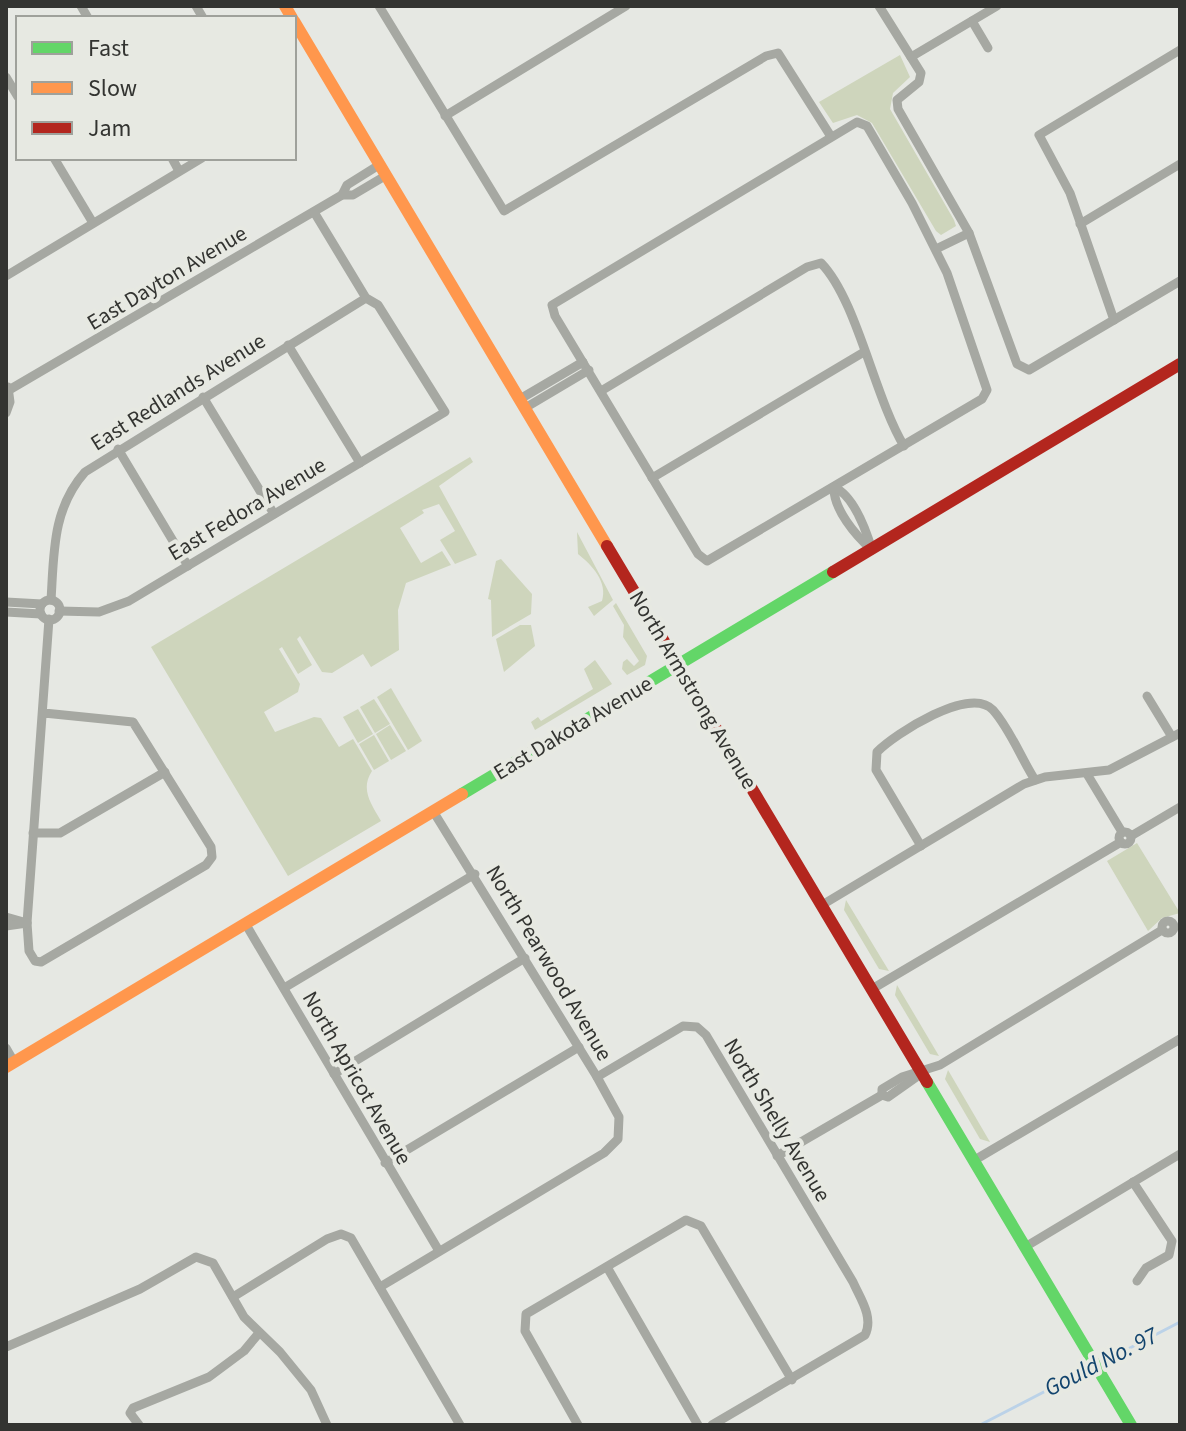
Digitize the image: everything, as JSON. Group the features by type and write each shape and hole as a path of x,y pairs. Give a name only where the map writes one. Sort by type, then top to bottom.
{"street":[{"path":"445,116 626,6"},
{"path":"879,6 921,73 919,82 897,100 898,109 969,233 1017,364 1029,370 1180,281"},
{"path":"911,57 997,6"},
{"path":"383,7 504,211 766,56 778,53 830,135"},
{"path":"972,21 988,48"},
{"name":"North Armstrong Avenue","path":"296,24 1131,1425"},
{"path":"1114,320 1070,193 1039,135 1180,50"},
{"path":"857,122 867,126 936,249 987,390 982,399 707,561 698,554 552,305 830,135 857,122"},
{"path":"55,160 93,223"},
{"path":"173,160 179,171"},
{"path":"7,274 198,160"},
{"path":"1080,224 1180,164"},
{"name":"East Dayton Avenue","path":"7,387 314,212 342,195 347,185 382,170"},
{"path":"314,212 366,298"},
{"path":"936,249 969,233"},
{"path":"601,391 807,267 821,263 844,302 886,413 904,446"},
{"name":"East Redlands Avenue","path":"165,772 211,847 212,857 206,865 48,959 35,961 29,951 27,923 44,713 46,610 55,537 65,501 85,472 118,449 366,298"},
{"name":"East Fedora Avenue","path":"46,610 99,612 114,607 445,412 378,305 366,298"},
{"path":"288,345 360,463"},
{"path":"652,478 864,352"},
{"name":"East Dakota Avenue","path":"10,1064 1180,364"},
{"path":"522,404 586,366"},
{"path":"6,413 7,387"},
{"path":"203,397 274,514"},
{"path":"118,449 188,566"},
{"path":"834,487 843,491 867,532 872,550"},
{"path":"6,602 46,610"},
{"path":"6,612 46,610"},
{"path":"822,905 1035,780 1123,766 1176,735 1147,696"},
{"path":"921,846 876,770 877,752 886,742 946,709 977,702 992,710 1035,780"},
{"path":"33,833 60,833 165,772 133,722 44,713"},
{"path":"1087,774 1125,837"},
{"path":"872,989 1180,807"},
{"name":"North Pearwood Avenue","path":"433,811 475,874 619,1117 618,1139 604,1153 439,1251"},
{"path":"284,988 475,874"},
{"path":"6,917 27,923"},
{"path":"777,1156 882,1095 888,1097 922,1073 1162,930 1164,922 1177,922"},
{"path":"6,926 27,923"},
{"name":"North Apricot Avenue","path":"245,923 439,1251"},
{"path":"334,1074 525,958"},
{"name":"North Shelly Avenue","path":"597,1077 683,1026 697,1027 706,1035 853,1282 866,1310 869,1327 865,1335 792,1380"},
{"path":"973,1161 1180,1039"},
{"path":"385,1163 579,1047"},
{"path":"6,1048 10,1064"},
{"path":"1025,1247 1180,1154"},
{"path":"1133,1182 1172,1241 1169,1255 1146,1268 1137,1281"},
{"path":"578,1425 525,1331 526,1314 692,1220 701,1226 792,1380 712,1425"},
{"path":"233,1297 341,1234 351,1238 460,1425"},
{"path":"380,1287 439,1251"},
{"path":"6,1347 140,1289 196,1257 213,1263 259,1333 280,1352 311,1390 327,1425"},
{"path":"607,1267 698,1425"},
{"path":"139,1425 130,1413 133,1408 209,1377 236,1358 259,1333"}],"green space":[{"path":"900,55 910,77 893,93 890,109 954,220 956,226 941,235 872,123 857,115 833,123 819,102"},
{"path":"470,457 473,462 439,486 477,555 455,564 440,540 455,531 439,504 422,510 424,513 400,528 421,563 442,551 451,565 406,583 398,610 399,650 371,667 363,654 332,673 322,672 300,636 297,639 312,665 298,674 282,647 279,649 300,684 298,692 264,712 275,732 314,717 321,718 339,747 353,739 372,771 367,790 381,821 288,876 151,647"},
{"path":"577,532 613,600 594,616 588,607 602,601 603,587 593,569 578,554"},
{"path":"501,559 532,594 531,614 492,637 491,600 488,599 496,561"},
{"path":"616,603 647,656 645,665 627,675 622,669 623,662 627,659 634,666 639,661 623,637 624,625 613,606"},
{"path":"520,625 531,625 535,646 504,672 496,639"},
{"path":"595,660 612,684 535,730 531,722 538,717 541,721 593,689 584,669"},
{"path":"391,688 422,741 408,750 377,697"},
{"path":"374,699 390,724 375,733 360,707"},
{"path":"358,709 373,734 358,743 343,717"},
{"path":"390,725 406,751 391,760 376,734"},
{"path":"374,735 389,761 374,770 359,744"},
{"path":"1137,843 1180,913 1162,918 1148,931 1107,861"},
{"path":"846,900 889,971 879,969 844,910"},
{"path":"897,985 939,1056 930,1054 895,995"},
{"path":"948,1070 990,1142 980,1139 945,1079"}],"waterway":[{"name":"Gould No. 97","path":"1101,1363 1180,1322"},
{"name":"Gould No. 97","path":"980,1425 1094,1366"}],"traffic: fast":[{"path":"462,794 833,572"},
{"path":"927,1082 1131,1425"}],"traffic: slow":[{"path":"285,6 291,16"},
{"path":"296,24 607,546"},
{"path":"6,1067 462,794"}],"traffic: jam":[{"path":"833,572 1180,364"},
{"path":"607,546 927,1082"}]}
